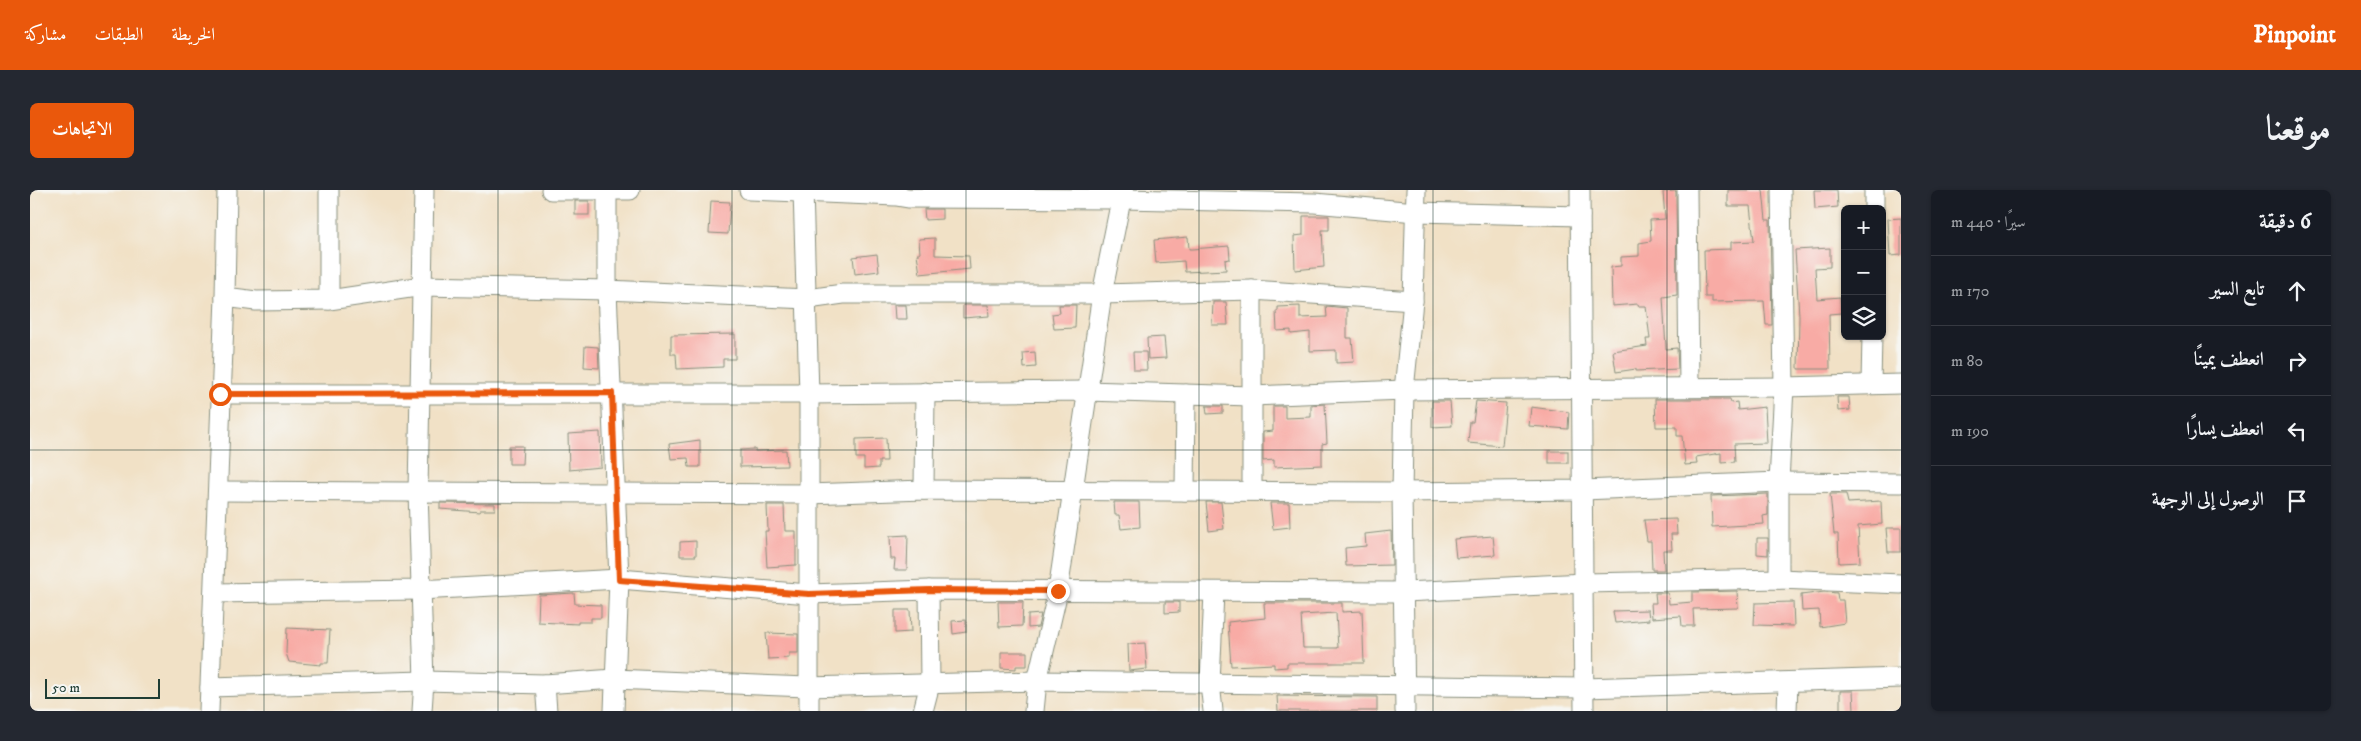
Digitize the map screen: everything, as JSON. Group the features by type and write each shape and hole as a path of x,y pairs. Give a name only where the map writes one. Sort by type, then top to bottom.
{"street":[{"path":"210,711 227,190"},
{"path":"329,190 329,300"},
{"path":"422,711 424,680 418,491 424,190"},
{"path":"551,190 630,190"},
{"path":"749,190 896,193 908,198 1122,194 1315,197 1416,212 1580,216"},
{"path":"1405,711 1405,592 1402,492 1404,390 1413,301 1416,190"},
{"path":"1580,190 1585,583 1584,711"},
{"path":"1687,190 1690,387"},
{"path":"1779,579 1778,482 1784,387 1781,190"},
{"path":"1874,190 1874,205"},
{"path":"607,191 606,290 619,580 614,711"},
{"path":"803,191 808,299 809,594 807,687 809,711"},
{"path":"1034,711 1037,681 1058,591 1086,391 1102,294 1122,194"},
{"path":"225,297 256,301 329,300 423,286 606,290 808,299 842,294 1102,294 1252,290 1413,301"},
{"path":"1252,290 1250,396 1252,490"},
{"path":"1871,384 1872,340"},
{"path":"220,394 809,394 1086,391 1250,396 1404,390 1784,387 1901,384"},
{"path":"924,490 925,392"},
{"path":"1185,491 1186,394"},
{"path":"218,491 616,491 808,494 924,490 1402,492 1583,490 1778,482 1901,483"},
{"path":"214,593 420,590 619,580 809,594 929,590 1405,592 1585,583 1779,579 1901,584"},
{"path":"923,711 930,684 929,590"},
{"path":"1213,711 1210,683 1214,592"},
{"path":"210,687 424,680 545,684 614,679 807,687 1037,681 1584,688 1901,678"},
{"path":"1787,711 1788,683"},
{"path":"545,684 547,711"}],"building":[{"path":"1728,190 1763,190 1766,220 1770,220 1772,325 1766,325 1764,301 1712,302 1712,297 1705,297 1704,250 1731,249 1731,242 1754,241 1750,206 1728,206"},
{"path":"1814,190 1837,190 1838,207 1815,209"},
{"path":"1676,191 1677,295 1663,297 1666,349 1677,348 1678,369 1636,371 1636,369 1616,372 1613,351 1647,346 1646,339 1650,339 1646,306 1638,306 1638,304 1612,306 1611,267 1621,266 1621,257 1639,256 1639,243 1651,241 1650,220 1665,219 1663,192"},
{"path":"575,201 589,201 589,215 575,215"},
{"path":"711,201 730,202 728,234 709,233"},
{"path":"924,209 942,209 942,219 925,220"},
{"path":"1303,216 1329,216 1329,230 1322,230 1324,267 1295,270 1294,236 1303,235"},
{"path":"1901,218 1901,255 1890,256 1888,219"},
{"path":"1188,237 1189,249 1229,246 1230,259 1225,260 1226,270 1185,272 1184,261 1156,263 1154,240"},
{"path":"935,238 935,255 969,256 970,269 920,274 917,254 920,254 919,239"},
{"path":"1830,248 1830,267 1815,268 1817,299 1840,297 1841,313 1829,314 1830,369 1798,369 1799,316 1795,250"},
{"path":"877,254 879,271 855,274 853,257"},
{"path":"1213,302 1226,302 1228,325 1212,325"},
{"path":"894,305 906,305 907,319 895,319"},
{"path":"963,305 988,305 989,316 963,318"},
{"path":"1059,305 1076,305 1075,328 1054,329 1052,314 1060,313"},
{"path":"1300,306 1300,318 1327,317 1326,306 1347,308 1347,338 1352,338 1354,362 1336,363 1336,350 1310,351 1310,332 1291,334 1291,330 1277,331 1276,311 1278,311 1278,307"},
{"path":"735,334 735,359 723,359 723,367 677,369 676,354 671,354 671,335"},
{"path":"1164,337 1166,358 1148,359 1147,338"},
{"path":"585,346 598,347 599,368 584,367"},
{"path":"1035,352 1036,367 1024,368 1023,353"},
{"path":"1133,352 1146,352 1147,370 1134,370"},
{"path":"1837,397 1849,397 1850,410 1838,411"},
{"path":"1655,399 1730,399 1731,403 1737,402 1738,410 1765,407 1767,443 1734,444 1735,462 1721,463 1721,453 1696,457 1697,464 1685,465 1682,436 1677,436 1677,427 1656,427"},
{"path":"1432,401 1450,401 1452,426 1432,427"},
{"path":"1476,401 1506,403 1502,446 1468,443 1470,422 1473,422"},
{"path":"1325,404 1327,443 1322,444 1322,465 1274,467 1274,460 1263,461 1263,432 1273,431 1273,406 1285,406 1285,418 1311,417 1311,405"},
{"path":"1206,406 1223,406 1223,413 1207,414"},
{"path":"1531,407 1569,412 1568,429 1529,426"},
{"path":"600,432 601,467 569,470 568,434"},
{"path":"886,438 887,461 879,461 879,468 864,469 864,458 856,458 856,439"},
{"path":"700,440 700,467 689,467 688,458 671,459 669,444"},
{"path":"509,446 523,446 522,464 509,464"},
{"path":"755,449 755,451 786,450 787,466 740,467 740,450"},
{"path":"1549,451 1568,451 1568,463 1549,463"},
{"path":"1768,494 1768,515 1763,516 1764,524 1712,527 1711,496"},
{"path":"1830,494 1846,494 1848,503 1881,501 1882,524 1858,526 1860,562 1839,563 1838,534 1834,534"},
{"path":"1114,502 1139,502 1140,527 1121,529 1119,515 1115,515"},
{"path":"1206,502 1221,502 1224,529 1209,531"},
{"path":"440,503 495,504 495,510 480,510 480,512 440,509"},
{"path":"1270,503 1289,503 1290,527 1273,529"},
{"path":"767,505 784,505 785,531 796,531 796,565 767,567 765,531 768,531"},
{"path":"1676,519 1677,534 1671,534 1672,550 1663,550 1664,570 1652,570 1651,541 1647,541 1644,520"},
{"path":"1886,528 1901,528 1901,552 1888,552"},
{"path":"1391,531 1392,565 1346,566 1345,548 1366,546 1365,534"},
{"path":"908,535 907,570 894,570 895,559 891,559 890,536"},
{"path":"1493,536 1495,555 1456,558 1454,539"},
{"path":"1757,538 1768,538 1768,555 1757,554"},
{"path":"696,541 696,556 680,556 680,542"},
{"path":"1737,591 1738,608 1693,609 1694,626 1682,626 1681,616 1652,618 1651,603 1656,603 1655,593 1668,593 1669,604 1692,602 1692,592"},
{"path":"1824,592 1837,593 1838,600 1843,600 1845,623 1820,627 1819,610 1802,611 1801,595"},
{"path":"574,593 575,604 601,605 601,618 591,618 591,622 578,622 578,624 538,622 539,595"},
{"path":"998,602 1023,602 1022,626 999,627"},
{"path":"1165,602 1179,602 1179,612 1165,613"},
{"path":"1793,602 1794,626 1754,625 1755,603"},
{"path":"1264,603 1342,603 1342,612 1362,611 1364,663 1287,663 1287,667 1274,668 1274,664 1231,666 1228,622 1265,618","holes":["1336,613 1338,648 1303,648 1301,615"]},
{"path":"895,610 910,610 911,632 895,633"},
{"path":"1648,610 1649,620 1615,623 1613,611"},
{"path":"1041,614 1038,627 1028,628 1028,615"},
{"path":"966,620 966,632 953,634 952,621"},
{"path":"287,628 330,630 328,663 321,663 321,665 289,662 286,653"},
{"path":"766,633 798,634 798,653 789,653 789,658 768,659"},
{"path":"1145,643 1147,669 1129,671 1128,644"},
{"path":"1001,652 1027,652 1027,666 1016,666 1016,669 1001,668"},
{"path":"1840,691 1853,691 1854,709 1840,710"},
{"path":"1277,696 1377,697 1377,711 1278,711"}],"route":[{"path":"220,394 612,393 619,580 809,594 929,590 1058,591"}]}
